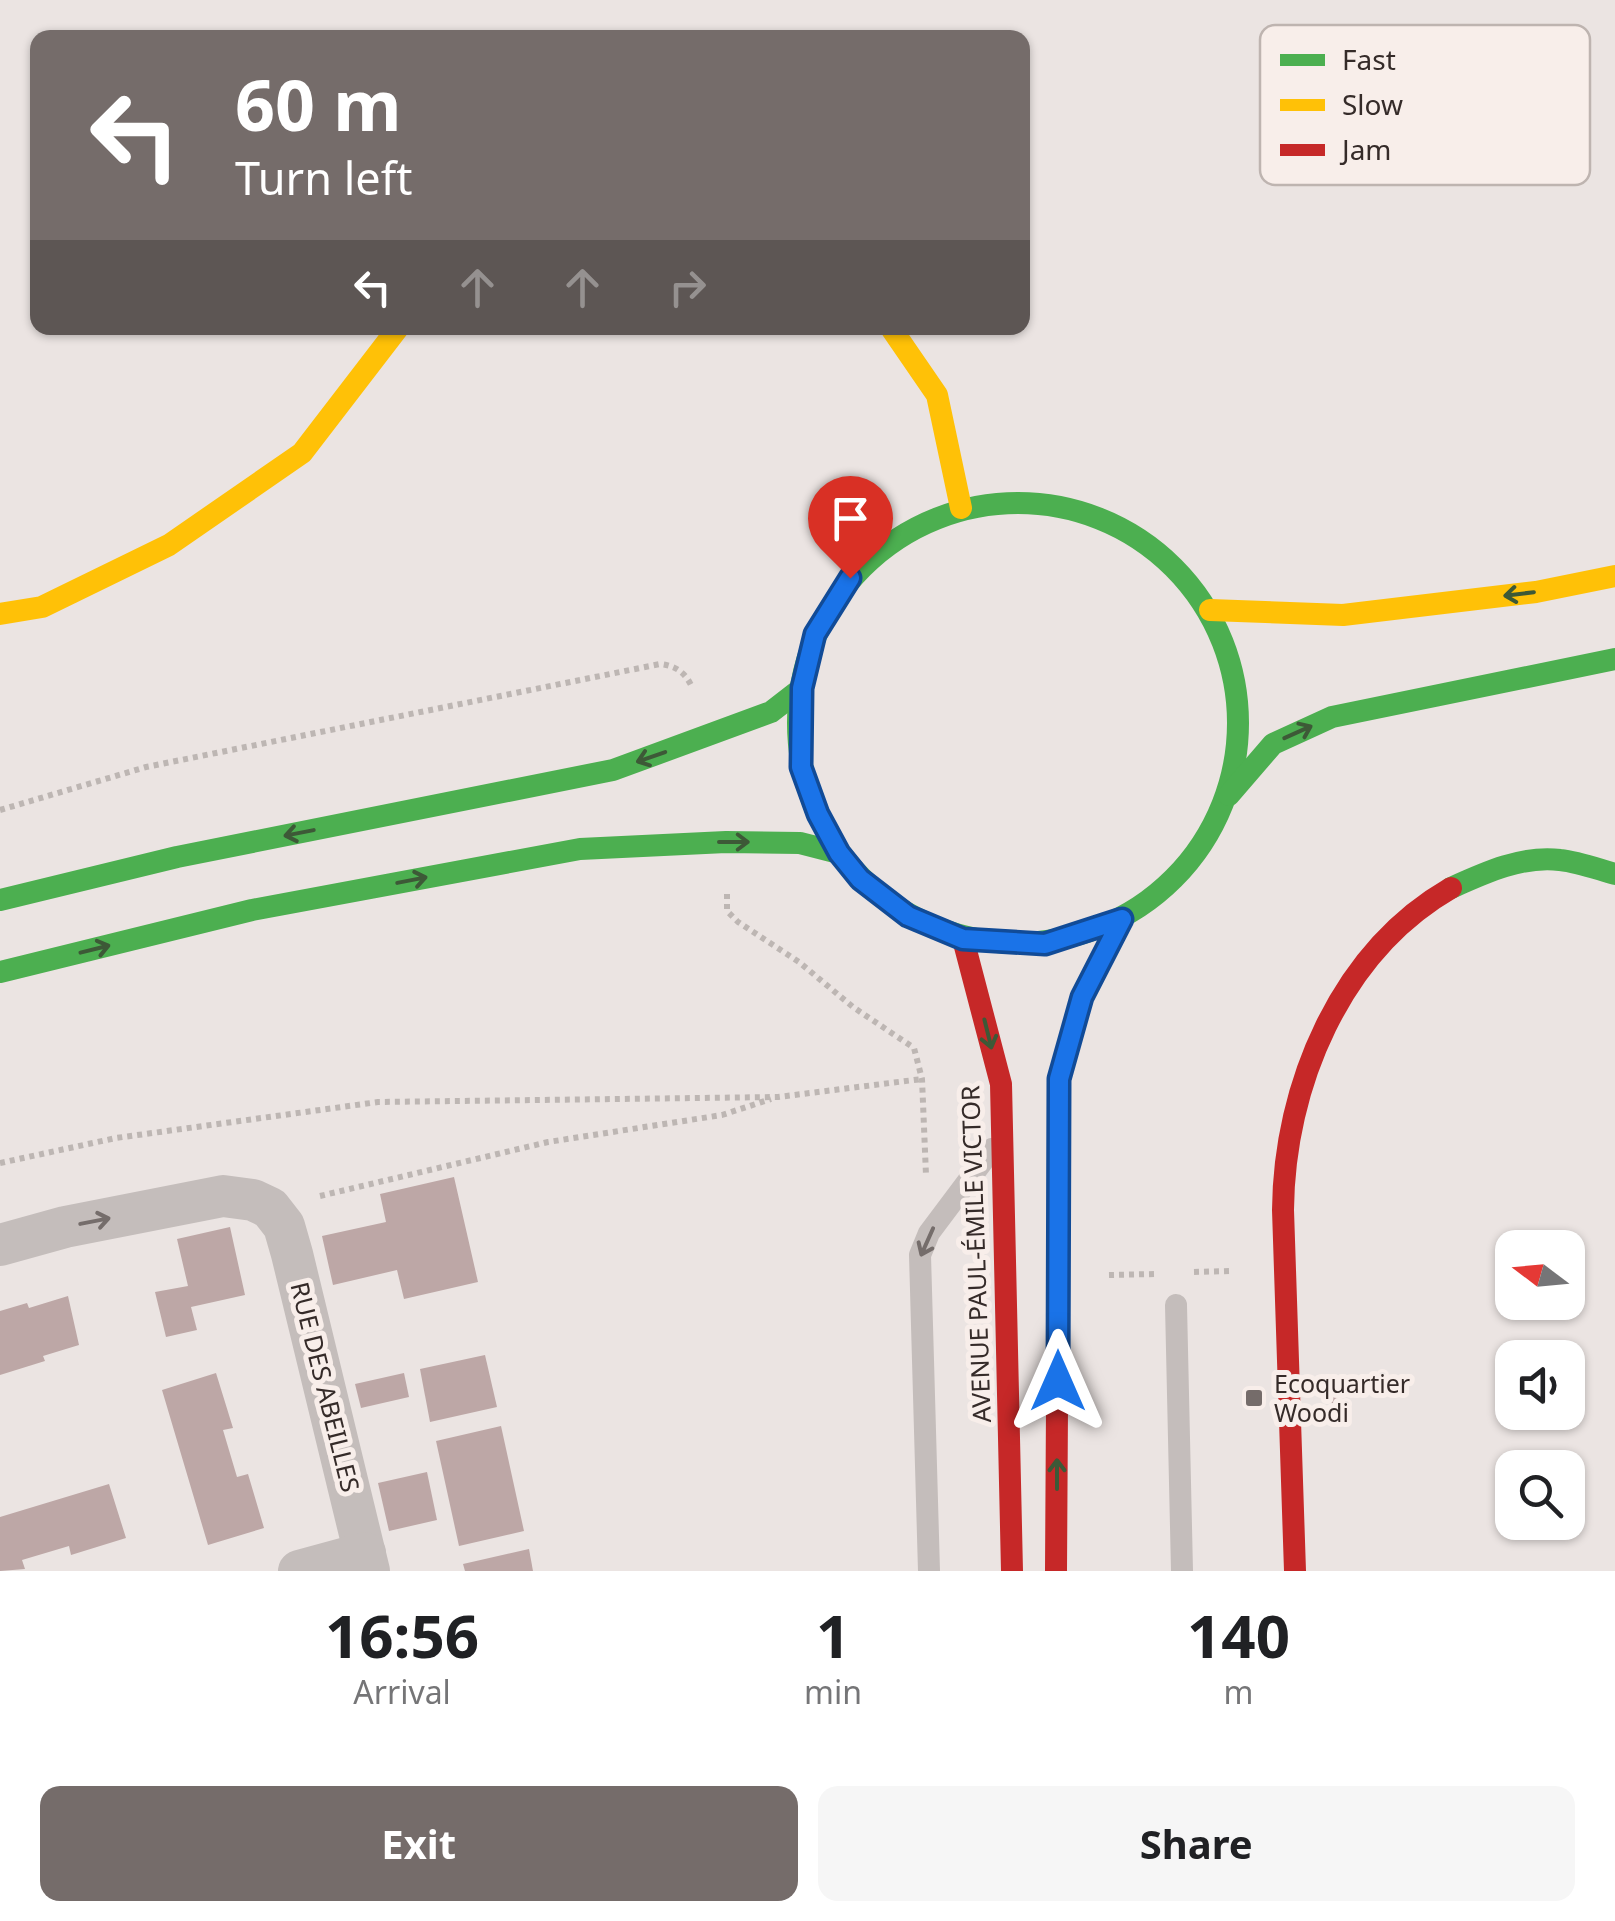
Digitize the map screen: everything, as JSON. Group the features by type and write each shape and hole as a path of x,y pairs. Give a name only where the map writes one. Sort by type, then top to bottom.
{"main road":[{"path":"0,614 42,607 169,544 302,453 393,335"},
{"path":"896,335 937,395 961,508"},
{"path":"1228,797 1240,734 1234,670 1210,610 1164,555 1103,517 1032,501 961,508 900,535 850,578 815,634 802,688 801,767 818,814 839,853 860,879 908,916 963,939 1045,944 1122,919 1187,868 1228,797 1273,744 1332,717 1615,659"},
{"path":"1210,610 1343,615 1536,592 1615,576"},
{"path":"0,900 178,857 613,770 771,712 802,688"},
{"path":"0,972 252,910 580,849 726,842 800,843 839,853"},
{"path":"1295,1571 1285,1156 1295,1102 1332,1015 1366,961 1391,933 1426,903 1494,869 1551,859 1615,874"},
{"path":"1056,1571 1059,1079 1082,997 1122,919"},
{"name":"AVENUE PAUL-ÉMILE VICTOR","path":"963,939 1000,1084 1012,1571"}],"street":[{"path":"0,1245 65,1227 223,1196 253,1200 270,1208"},
{"name":"RUE DES ABEILLES","path":"270,1208 284,1226 292,1254 367,1562"},
{"path":"299,1571 367,1562"}],"lane":[{"path":"929,1571 920,1256 929,1233 1003,1134"},
{"path":"1176,1305 1182,1571"}],"path":[{"path":"0,810 146,767 660,664 673,666 686,675 694,691"},
{"path":"727,879 727,911 738,922 914,1048 922,1078 929,1233"},
{"path":"0,1163 116,1138 378,1102 778,1096 922,1078"},
{"path":"270,1208 548,1142 722,1114 778,1096"}],"building":[{"path":"454,1177 478,1282 404,1299 397,1270 333,1285 322,1236 386,1222 380,1194"},
{"path":"230,1227 245,1295 191,1307 197,1330 166,1337 155,1292 188,1286 177,1239"},
{"path":"68,1296 79,1345 0,1375 0,1311 27,1303 29,1308"},
{"path":"485,1355 497,1407 430,1422 420,1369"},
{"path":"216,1373 233,1428 223,1430 237,1477 248,1474 264,1528 208,1545 162,1390"},
{"path":"404,1373 409,1397 361,1408 355,1384"},
{"path":"1337,1380 1338,1403 1325,1403 1323,1381"},
{"path":"501,1426 524,1531 459,1546 436,1441"},
{"path":"427,1472 437,1520 389,1531 378,1483"},
{"path":"109,1484 126,1538 71,1555 69,1546 22,1560 25,1569 0,1571 0,1517"},
{"path":"529,1549 533,1571 465,1571 463,1564"}],"traffic: fast":[{"path":"1018,503 1061,507 1102,520 1140,540 1174,567 1201,601 1221,639 1234,680 1238,723 1234,766 1221,807 1201,845 1174,879 1140,906 1102,926 1061,939 1018,943 975,939 934,926 896,906 862,879 835,845 815,807 802,766 798,723 802,680 815,639 835,601 862,567 896,540 934,520 975,507 1018,503"},
{"path":"1229,795 1273,744 1332,717 1615,659"},
{"path":"0,900 177,857 613,770 771,712 802,688"},
{"path":"0,972 252,910 580,849 726,842 800,843 839,853"},
{"path":"1451,888 1490,871 1532,860 1567,861 1615,874"}],"traffic: slow":[{"path":"0,614 42,607 169,545 302,453 393,335"},
{"path":"896,335 937,395 961,508"},
{"path":"1210,610 1343,615 1536,592 1615,576"}],"traffic: jam":[{"path":"1295,1571 1283,1210 1294,1116 1307,1070 1349,985 1378,948 1412,915 1451,888"},
{"path":"1056,1571 1059,1079 1082,997 1122,919"},
{"path":"963,939 1001,1084 1012,1571"}],"place":[{"name":"Ecoquartier Woodi","path":"1254,1398"}],"route":[{"path":"850,578 815,634 802,688 801,767 818,814 839,853 860,879 908,916 963,939 1045,944 1122,919 1082,997 1059,1079 1058,1381"}]}
